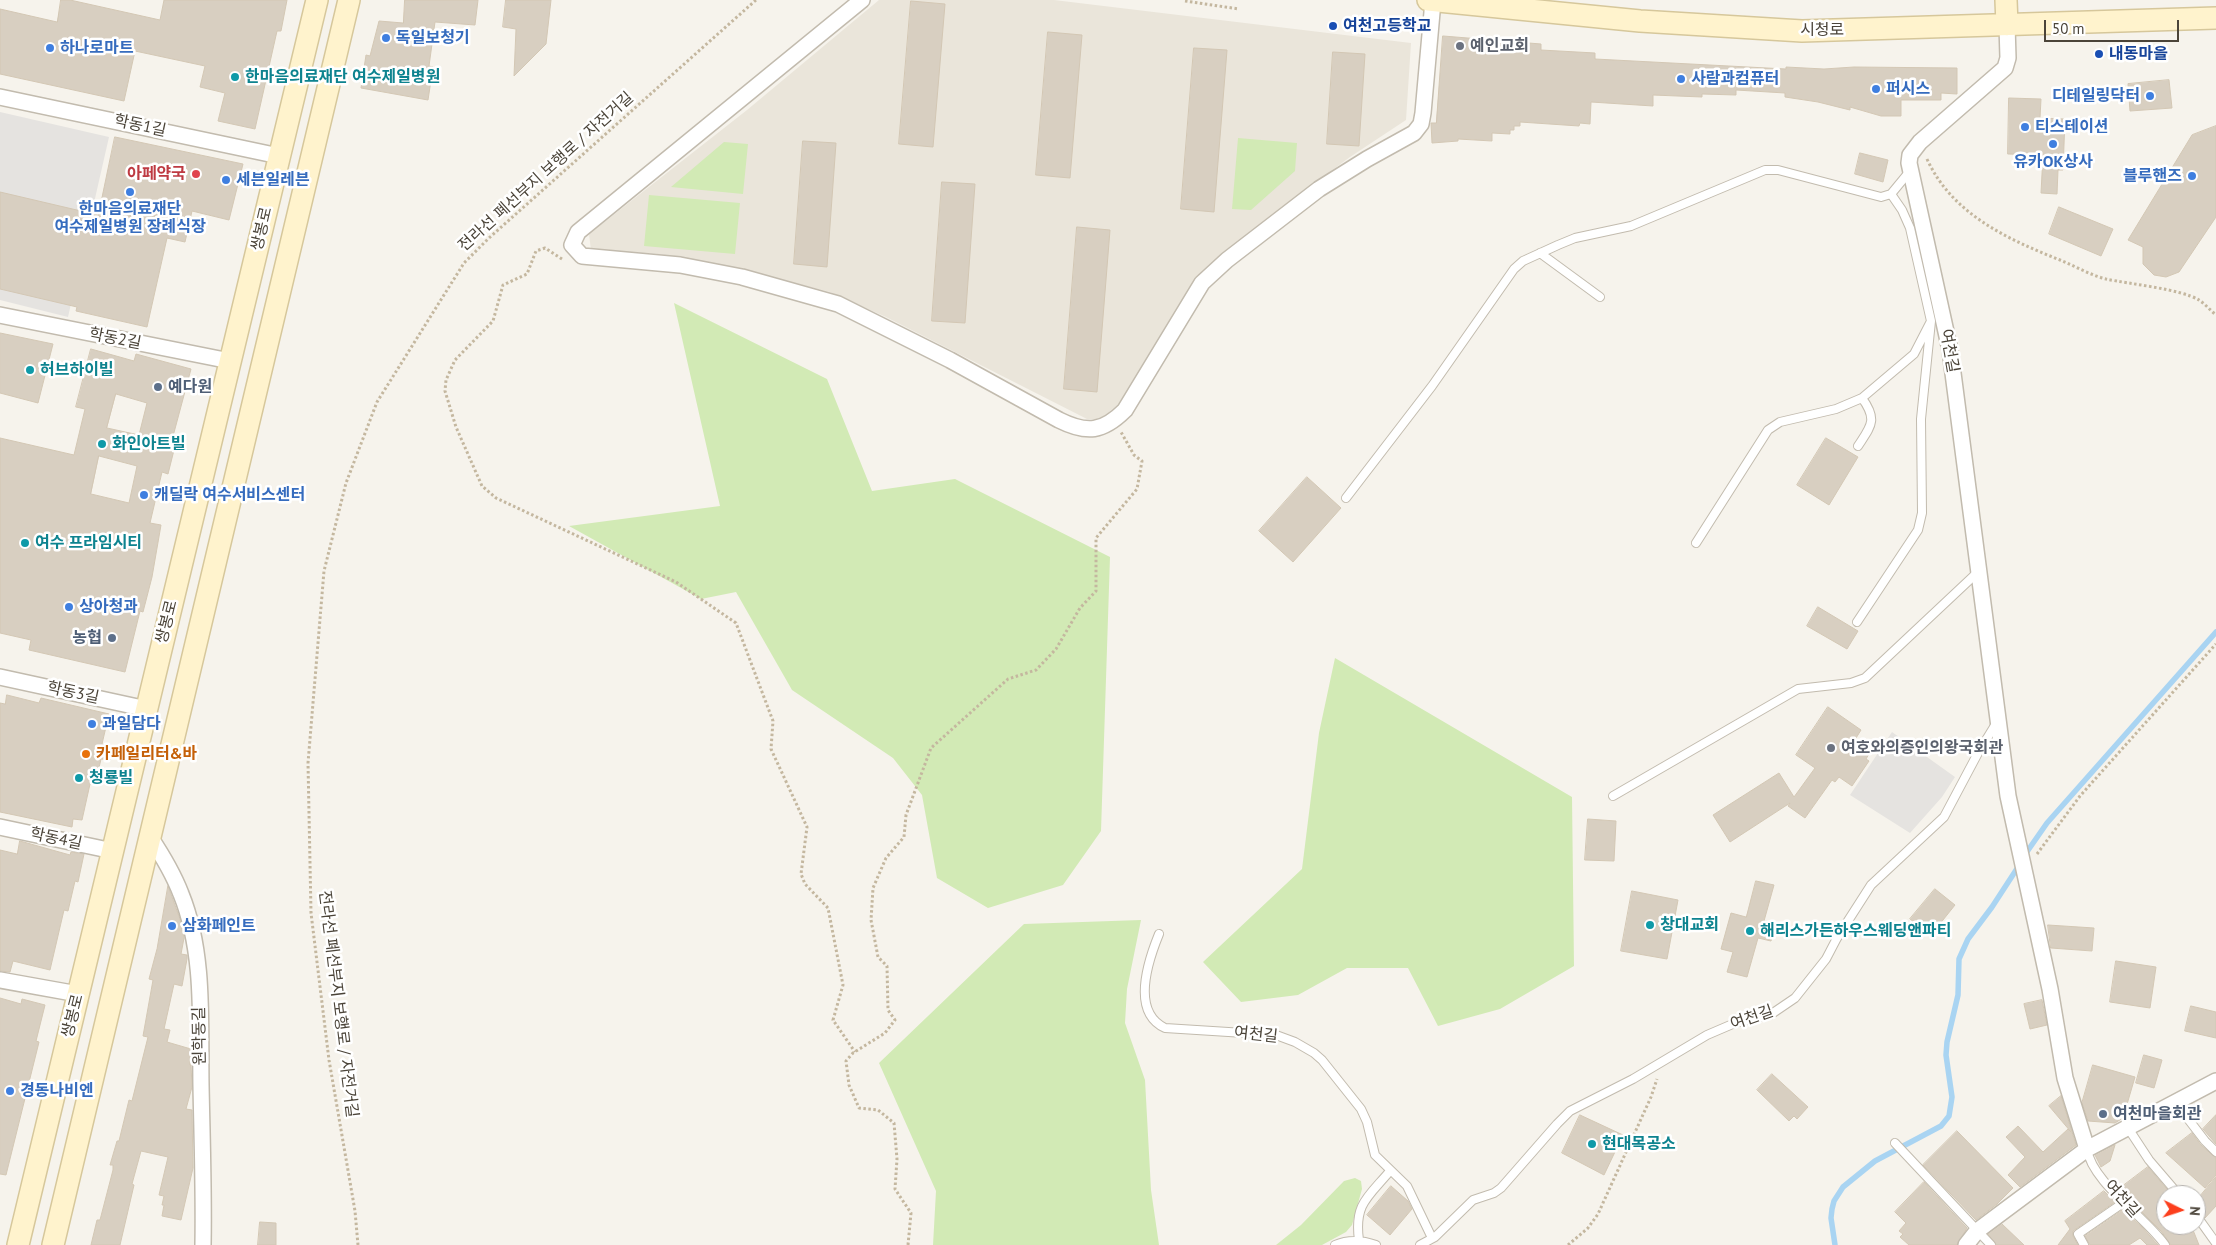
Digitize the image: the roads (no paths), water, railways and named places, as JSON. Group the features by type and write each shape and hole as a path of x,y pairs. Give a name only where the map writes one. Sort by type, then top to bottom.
{"street":[{"name":"쌍봉로","path":"18,1245 317,0"},
{"name":"쌍봉로","path":"53,1245 349,0"},
{"path":"862,0 578,232 572,245 582,256 680,265 742,277 838,304 950,360 1068,424 1095,430 1115,421 1133,399 1202,283 1228,260 1319,189 1366,159 1414,134 1421,124 1423,113 1433,0"},
{"name":"시청로","path":"1428,0 1640,22 1792,30 2216,18"},
{"path":"2006,0 2007,25"},
{"name":"여천길","path":"2007,25 2008,58 2004,68 1920,142 1910,155 1910,171 1950,350 2008,796 2050,989 2065,1078 2087,1149"},
{"name":"학동1길","path":"0,97 279,156"},
{"name":"학동2길","path":"0,315 230,362"},
{"name":"학동3길","path":"0,678 147,709"},
{"name":"학동4길","path":"0,827 113,851"},
{"name":"원학동길","path":"150,837 168,864 181,893 191,928 198,966 204,1180 203,1245"},
{"path":"0,980 78,994"},
{"path":"1966,1245 1977,1231 2087,1149 2216,1081"}],"lane":[{"path":"1346,498 1432,386 1514,270 1523,261 1575,238 1631,226 1765,170 1778,170 1881,197 1890,194 1910,171"},
{"path":"1857,622 1918,530 1921,521 1921,419 1931,321 1910,228 1902,210 1890,194"},
{"path":"1540,253 1600,297"},
{"path":"1696,543 1768,430 1775,424 1836,409 1862,398 1914,354 1931,321"},
{"path":"1858,446 1870,427 1872,420 1872,414 1862,398"},
{"path":"1613,796 1798,689 1851,683 1865,678 1979,571"},
{"name":"여천길","path":"1420,1245 1432,1238 1473,1200 1494,1193 1500,1188 1570,1111 1663,1062 1707,1035 1734,1023 1770,1015 1795,998 1826,959 1837,938 1871,885 1944,817 1998,720"},
{"name":"여천길","path":"1159,934 1147,966 1146,998 1148,1015 1156,1024 1165,1028 1276,1035 1303,1046 1322,1060 1360,1109 1367,1122 1375,1155 1390,1172 1407,1186 1432,1238"},
{"path":"2175,1102 2205,1141 2216,1152"},
{"path":"2128,1128 2149,1160 2171,1185"},
{"path":"1895,1143 1991,1245"},
{"name":"여천길","path":"2087,1149 2091,1164 2123,1203 2165,1245"},
{"path":"1358,1240 1357,1224 1360,1208 1390,1172"},
{"path":"2084,1245 2078,1234 2123,1203"},
{"path":"2206,1228 2216,1243"},
{"path":"1335,1245 1358,1240 1376,1245"}],"waterway":[{"path":"2024,856 2047,823 2216,632"},
{"path":"1835,1245 1831,1218 1832,1209 1834,1201 1843,1187 1875,1161 1941,1126 1949,1116 1952,1097 1946,1055 1947,1042 1958,995 1959,959 1968,939 2020,864"}],"place":[{"name":"여천고등학교","path":"1333,26"},
{"name":"독일보청기","path":"386,38"},
{"name":"예인교회","path":"1460,46"},
{"name":"하나로마트","path":"50,48"},
{"name":"내동마을","path":"2099,54"},
{"name":"한마음의료재단 여수제일병원","path":"235,77"},
{"name":"사람과컴퓨터","path":"1681,79"},
{"name":"퍼시스","path":"1876,89"},
{"name":"디테일링닥터","path":"2150,96"},
{"name":"티스테이션","path":"2025,127"},
{"name":"유카OK상사","path":"2053,144"},
{"name":"아페약국","path":"196,174"},
{"name":"블루핸즈","path":"2192,176"},
{"name":"세븐일레븐","path":"226,180"},
{"name":"한마음의료재단 여수제일병원 장례식장","path":"130,192"},
{"name":"허브하이빌","path":"30,370"},
{"name":"예다원","path":"158,387"},
{"name":"화인아트빌","path":"102,444"},
{"name":"캐딜락 여수서비스센터","path":"144,495"},
{"name":"여수 프라임시티","path":"25,543"},
{"name":"상아청과","path":"69,607"},
{"name":"농협","path":"112,638"},
{"name":"과일담다","path":"92,724"},
{"name":"여호와의증인의왕국회관","path":"1831,748"},
{"name":"카페일리터&바","path":"86,754"},
{"name":"청룡빌","path":"79,778"},
{"name":"창대교회","path":"1650,925"},
{"name":"삼화페인트","path":"172,926"},
{"name":"해리스가든하우스웨딩앤파티","path":"1750,931"},
{"name":"경동나비엔","path":"10,1091"},
{"name":"여천마을회관","path":"2103,1114"},
{"name":"현대목공소","path":"1592,1144"}]}
